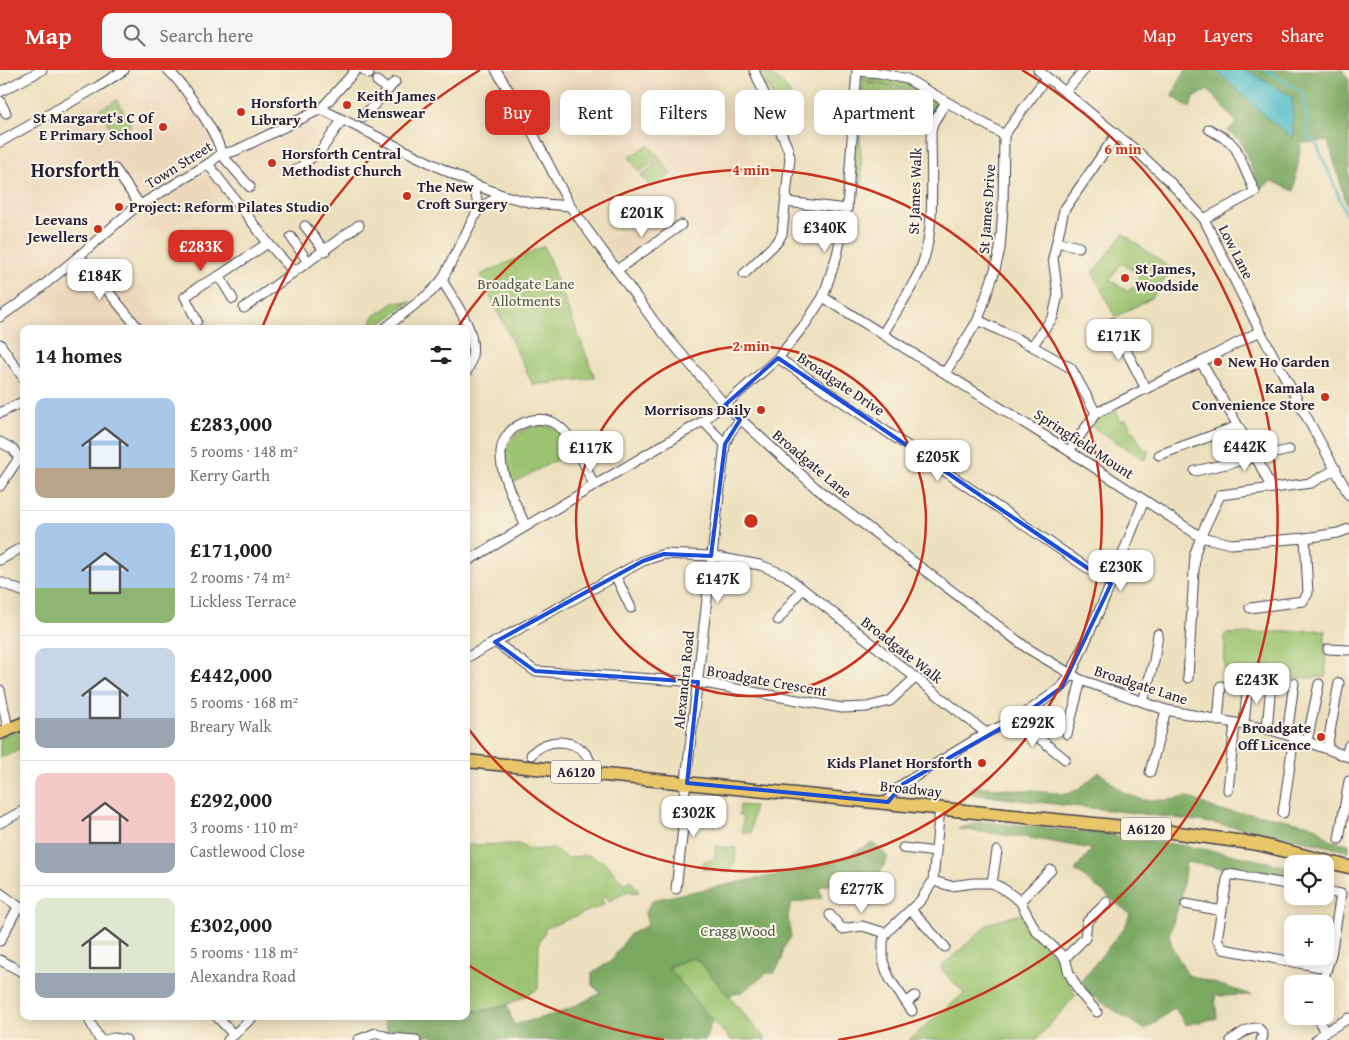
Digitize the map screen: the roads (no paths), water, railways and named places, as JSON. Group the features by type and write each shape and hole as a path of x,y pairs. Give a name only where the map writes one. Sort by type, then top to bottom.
{"highway":[{"path":"4,731 20,725"},
{"name":"Broadway","path":"470,761 1138,828 1258,844 1349,867"}],"street":[{"path":"0,92 42,70"},
{"path":"0,142 124,70"},
{"path":"168,70 184,87 217,140 221,154 250,187"},
{"name":"Town Street","path":"0,317 38,290 132,210 208,164 221,154 235,150 321,110 356,70"},
{"name":"Broadgate Lane","path":"496,70 523,114 570,206 656,324 725,405 816,488 1027,648 1081,680 1166,710 1267,729 1347,756"},
{"path":"744,274 778,241 782,234 790,158 788,149 754,70"},
{"name":"Low Lane","path":"1038,70 1138,152 1204,220 1260,331 1349,495"},
{"path":"1065,92 1084,70"},
{"path":"470,560 702,421 725,405 778,358 806,323 823,297 837,255 847,208 857,71 880,73 907,79 1004,135 1046,78"},
{"path":"377,81 388,90"},
{"path":"363,116 395,82"},
{"path":"0,101 6,112"},
{"name":"St James Walk","path":"883,334 915,279 924,257 930,220 931,131 933,123 946,102"},
{"path":"321,110 472,184 532,203 570,206"},
{"path":"293,173 322,148 342,120"},
{"path":"1204,220 1254,192 1236,149 1229,141 1208,128"},
{"name":"St James Drive","path":"945,373 978,320 996,270 1000,249 1003,208 1004,135"},
{"path":"1032,346 1053,317 1057,302 1058,295 1053,258 1064,210 1116,135"},
{"path":"208,164 268,243 294,272"},
{"path":"115,169 140,205"},
{"path":"472,184 479,208"},
{"path":"392,325 431,292 442,280 479,208 502,195"},
{"path":"786,202 847,208"},
{"path":"244,308 359,225"},
{"path":"617,270 681,225"},
{"path":"305,226 325,251"},
{"path":"291,237 308,262"},
{"path":"1057,242 1079,247"},
{"path":"198,321 185,297 268,243"},
{"path":"79,256 136,325"},
{"path":"219,276 233,299"},
{"path":"442,280 467,325"},
{"name":"Springfield Mount","path":"823,297 1144,500 1202,533 1231,544 1305,538 1349,530"},
{"path":"978,320 1032,346 1071,368 1096,413"},
{"path":"1112,323 1146,389"},
{"path":"1069,451 1096,413 1260,331"},
{"path":"470,334 474,345 474,356 470,364"},
{"path":"0,344 20,373"},
{"name":"Broadgate Drive","path":"778,358 1112,584"},
{"path":"1201,362 1256,457 1271,487"},
{"path":"0,413 20,403"},
{"path":"526,525 503,471 501,461 501,450 504,441 516,426 536,420 545,420 560,426 570,437 594,485"},
{"name":"Alexandra Road","path":"676,889 686,783 725,444 730,433 740,420"},
{"path":"702,421 725,444"},
{"path":"1159,455 1238,426"},
{"path":"0,442 14,449 19,458 0,486"},
{"path":"1195,471 1289,450"},
{"path":"1188,678 1195,553 1220,495 1311,483 1336,469"},
{"path":"888,802 892,792 903,784 986,733 1019,718 1062,688 1072,674 1112,584 1144,500"},
{"path":"1250,608 1303,601 1307,598 1305,538"},
{"path":"0,560 20,548"},
{"name":"Broadgate Walk","path":"470,656 643,561 664,554 711,556 760,564 785,575 986,733"},
{"path":"616,577 631,608"},
{"path":"0,582 20,590"},
{"path":"778,620 802,589"},
{"path":"1143,702 1154,660 1158,634"},
{"name":"Broadgate Crescent","path":"495,642 535,671 698,682 842,708 867,707 890,701 914,678"},
{"path":"1328,650 1349,650"},
{"path":"1067,734 1081,680"},
{"path":"1228,790 1248,683"},
{"path":"1283,813 1294,683"},
{"path":"1327,748 1340,683"},
{"path":"1267,729 1271,684"},
{"path":"1307,741 1319,684"},
{"path":"1218,721 1221,686"},
{"path":"0,690 4,731"},
{"path":"1150,772 1166,710"},
{"path":"1019,718 1040,739 1065,759"},
{"path":"531,755 535,750 551,742 571,744 588,755 590,761"},
{"path":"1347,756 1349,745"},
{"path":"1339,839 1349,782"},
{"path":"915,996 910,1006 891,981 886,970 882,951 883,941 886,933 928,892 933,881 940,808"},
{"path":"0,823 20,812"},
{"path":"903,848 936,852"},
{"path":"992,883 997,851"},
{"path":"1020,901 1051,870"},
{"path":"1284,884 1228,874 1218,939 1223,949 1326,968"},
{"path":"933,881 951,886 992,883 1020,901 1036,932 1065,958 1069,973 1080,993 1097,1012"},
{"path":"0,893 20,907"},
{"path":"1324,975 1331,954 1341,894 1334,893"},
{"path":"1065,958 1085,938 1087,922 1107,902"},
{"path":"1186,904 1222,911"},
{"path":"0,941 20,910"},
{"path":"911,910 945,947"},
{"path":"830,915 842,929 862,926 886,933"},
{"path":"0,960 20,971"},
{"path":"1321,1037 1349,1018"},
{"path":"89,1020 100,1040"},
{"path":"220,1020 233,1035 244,1040"},
{"path":"233,1035 250,1020"},
{"path":"1234,1038 1250,1028 1258,1028 1263,1034 1261,1040"},
{"path":"358,1040 376,1032 390,1038 416,1040"},
{"path":"105,1040 114,1038 126,1040"},
{"path":"1234,1038 1246,1040"}],"water":[{"path":"1216,70 1246,70 1292,97 1293,138 1265,116"}],"waterway":[{"path":"1265,70 1302,92 1308,138 1316,142 1349,221"}],"place":[{"name":"Keith James Menswear","path":"347,105"},
{"name":"Horsforth Library","path":"241,112"},
{"name":"St Margaret's C Of E Primary School","path":"163,127"},
{"name":"Horsforth Central Methodist Church","path":"272,163"},
{"name":"The New Croft Surgery","path":"407,196"},
{"name":"Project: Reform Pilates Studio","path":"119,207"},
{"name":"Leevans Jewellers","path":"98,229"},
{"name":"St James, Woodside","path":"1125,278"},
{"name":"New Ho Garden","path":"1218,362"},
{"name":"Kamala Convenience Store","path":"1325,397"},
{"name":"Morrisons Daily","path":"761,410"},
{"name":"Broadgate Off Licence","path":"1321,737"},
{"name":"Kids Planet Horsforth","path":"982,763"}],"district":[{"name":"Horsforth","path":"75,170"}],"park label":[{"name":"Broadgate Lane Allotments","path":"526,292"},
{"name":"Cragg Wood","path":"738,931"}]}
